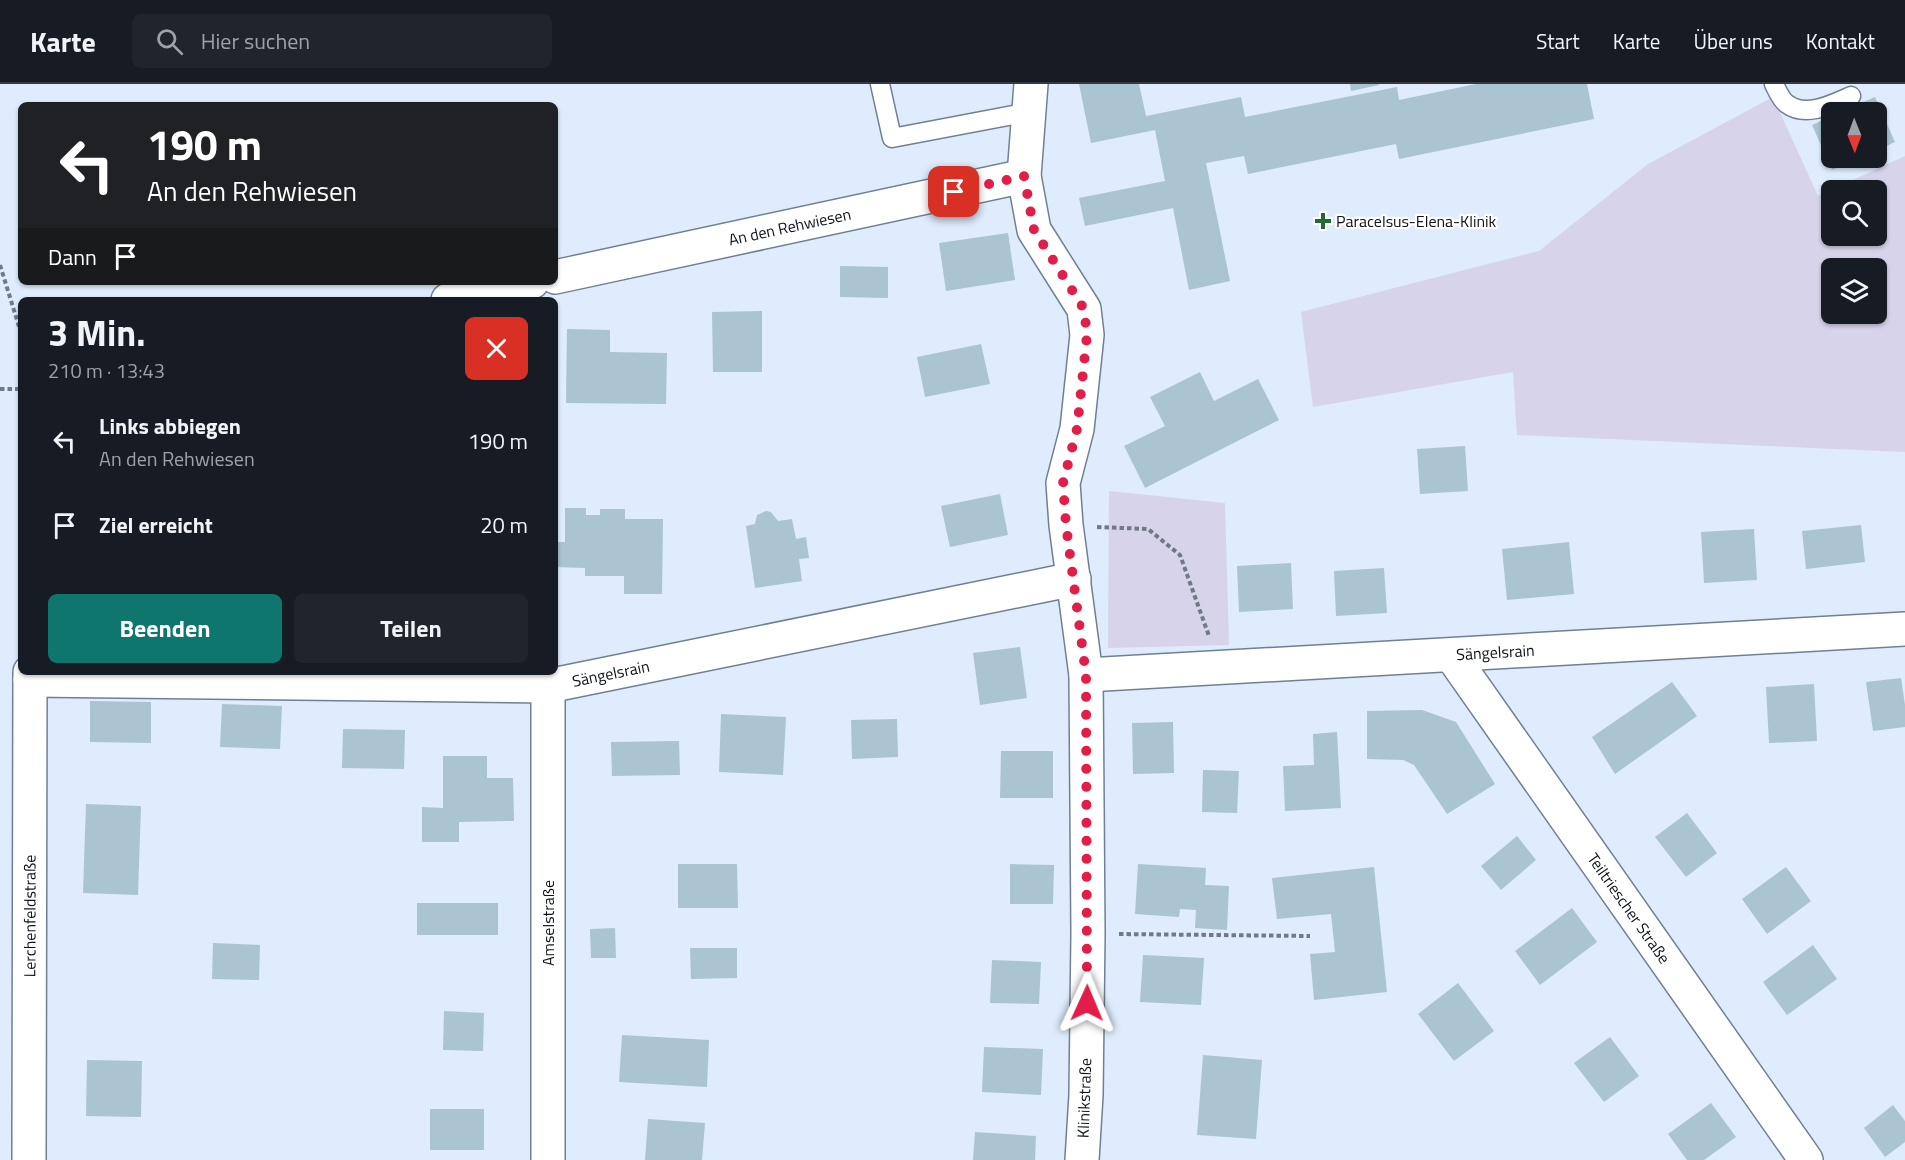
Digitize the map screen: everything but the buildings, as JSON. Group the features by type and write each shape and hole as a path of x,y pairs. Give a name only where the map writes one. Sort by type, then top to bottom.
{"street":[{"name":"Klinikstraße","path":"1030,98 1024,176 1034,230 1084,309 1087,335 1077,429 1063,483 1066,525 1086,675 1088,933 1086,1095 1082,1160"},
{"name":"An den Rehwiesen","path":"558,276 1024,176"},
{"path":"462,297 518,285"},
{"name":"Sängelsrain","path":"30,676 548,686 1074,579"},
{"name":"Sängelsrain","path":"1086,675 1905,629"},
{"name":"Teiltriescher Straße","path":"1452,656 1806,1160"},
{"name":"Lerchenfeldstraße","path":"29,1160 30,676"},
{"name":"Amselstraße","path":"548,686 548,1160"}],"lane":[{"path":"880,84 892,138 1030,98"},
{"path":"1774,84 1786,104 1798,109 1820,108 1851,96"}],"path":[{"path":"0,265 18,323"},
{"path":"0,389 18,389"},
{"path":"1066,525 1148,530 1180,555 1212,646 1214,669"},
{"path":"1088,933 1310,936"}],"shaded area":[{"path":"1773,97 1818,196 1821,195 1821,246 1887,246 1887,180 1853,180 1879,168 1887,168 1887,164 1905,156 1905,452 1517,435 1513,372 1313,407 1301,312 1539,251 1648,164"},
{"path":"1109,491 1225,503 1229,645 1108,648"}],"place":[{"name":"Paracelsus-Elena-Klinik","path":"1323,221"}],"route":[{"path":"954,192 1024,176 1034,230 1084,309 1087,335 1077,429 1063,483 1066,525 1086,675 1087,1003"}]}
